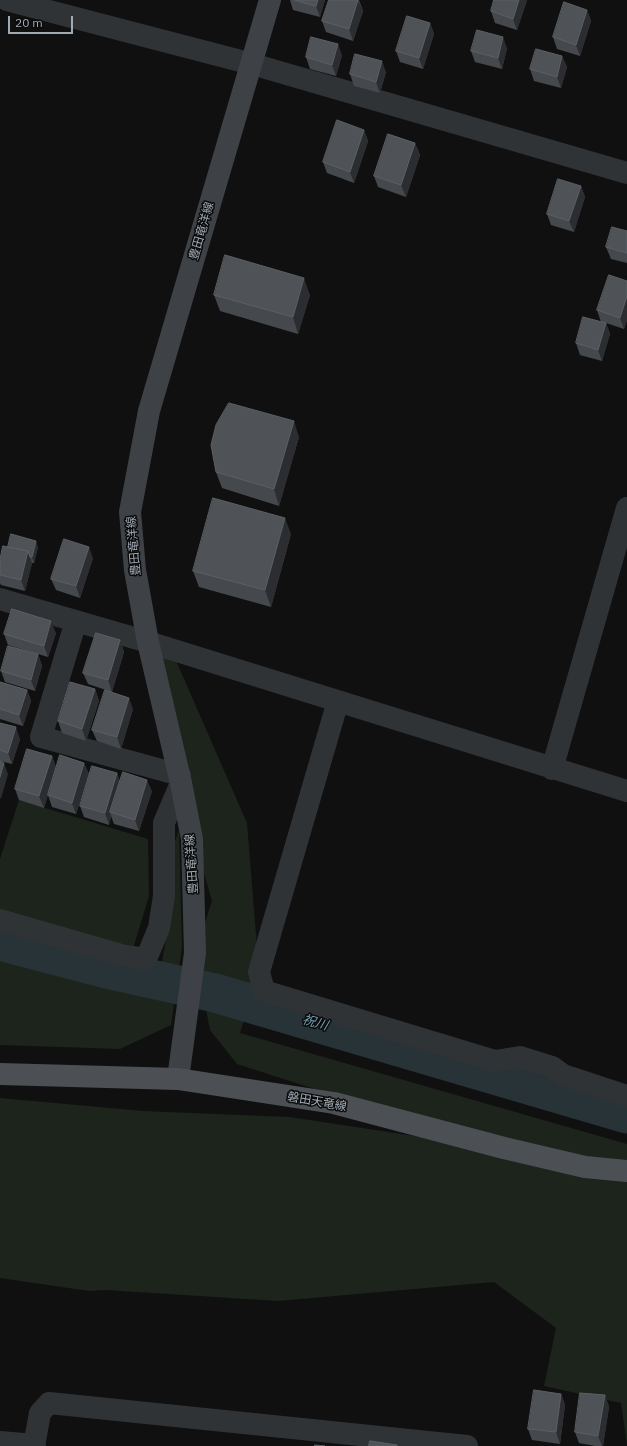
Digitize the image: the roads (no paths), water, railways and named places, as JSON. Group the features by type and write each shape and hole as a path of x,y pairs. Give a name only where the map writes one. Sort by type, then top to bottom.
{"main road":[{"name":"豊田竜洋線","path":"178,1079 195,953 192,839 180,779 148,642 135,570 130,512 149,411 270,0"},
{"name":"磐田天竜線","path":"0,1074 178,1079 334,1103 504,1148 585,1167 627,1171"}],"street":[{"path":"19,2 252,64 627,173"},
{"path":"552,769 627,508"},
{"path":"1,602 76,621 148,642 552,769 627,791"},
{"path":"0,920 125,956 146,959 159,928 164,896 164,823 180,779 41,737 76,621"},
{"path":"338,701 259,972 264,991 495,1061 520,1057 552,1067 563,1075 627,1096"},
{"path":"0,1442 34,1446 40,1413 49,1403 467,1446"}],"waterway":[{"name":"祝川","path":"0,941 106,969 215,993 627,1114"}]}
